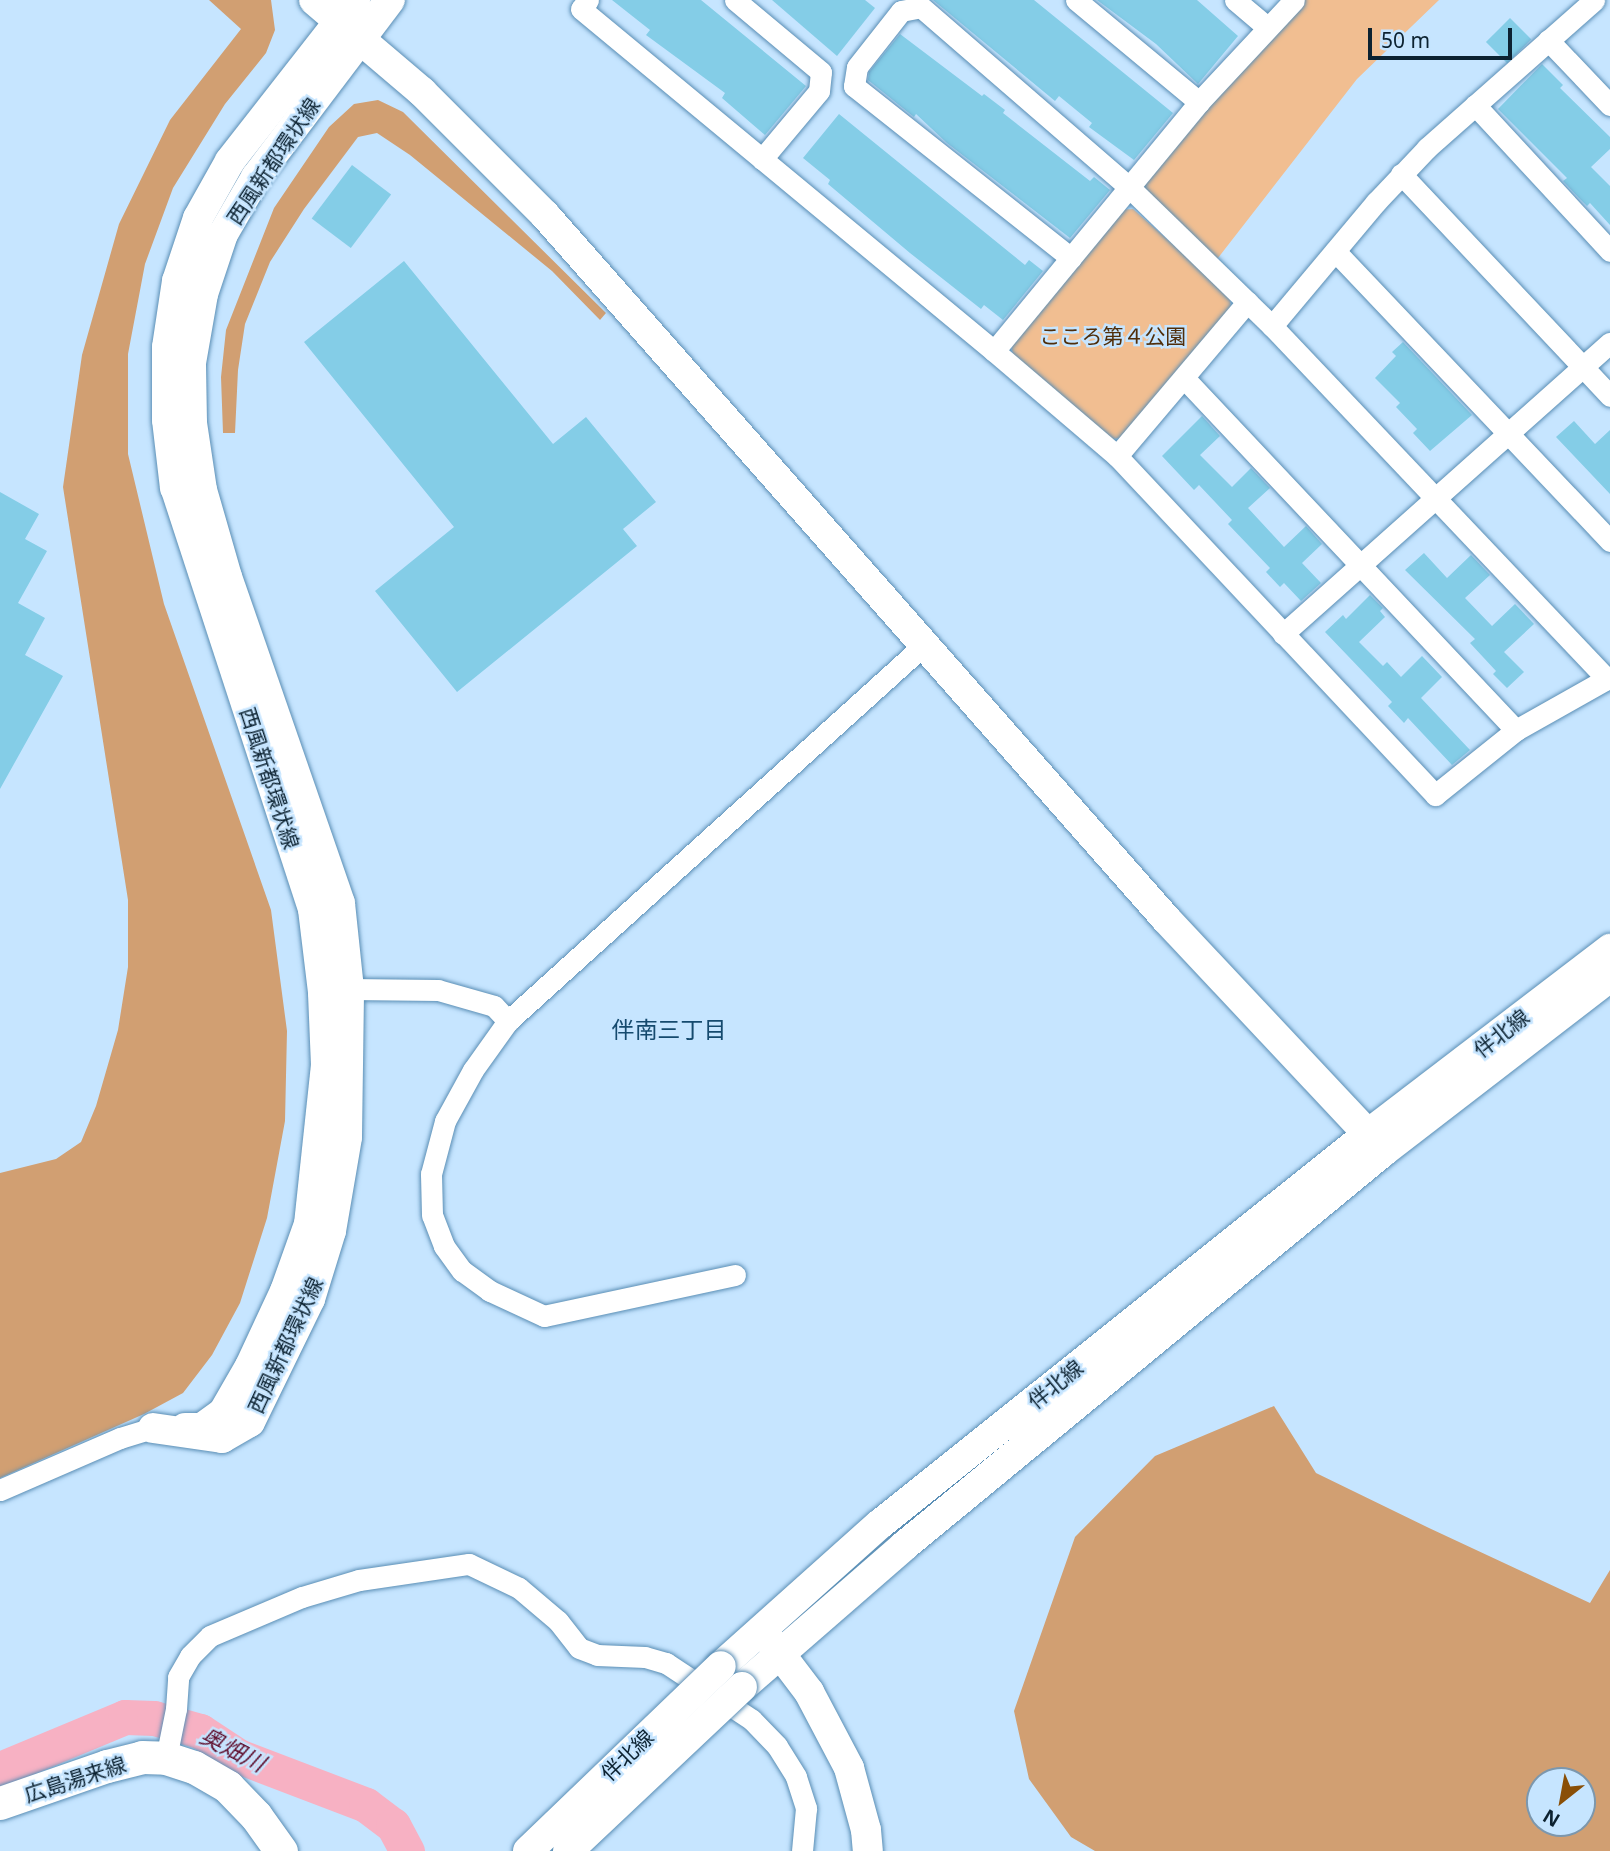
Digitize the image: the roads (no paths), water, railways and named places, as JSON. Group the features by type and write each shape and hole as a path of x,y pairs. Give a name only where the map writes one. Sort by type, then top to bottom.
{"main road":[{"name":"広島湯来線","path":"0,1804 107,1766 168,1749 229,1787 256,1816 281,1851"}],"street":[{"path":"314,0 352,21 545,215 926,643 1166,919 1376,1143"},
{"name":"西風新都環状線","path":"153,1428 202,1428 223,1413 250,1366 285,1291 309,1224 326,1065 323,992 313,909 175,488 167,420 167,347 177,281 198,218 230,161 352,21 390,0"},
{"path":"588,0 581,9 995,351 1117,456 1435,795 1516,730 1608,678 1435,500 1272,326 1129,187 921,7 901,11 856,67 854,86 1071,258"},
{"path":"735,0 821,72 820,91 762,159"},
{"path":"1076,0 1199,102"},
{"path":"1235,0 1267,27"},
{"path":"995,351 1199,102 1294,0"},
{"path":"1272,326 1401,174 1594,0"},
{"name":"西風新都環状線","path":"153,1428 222,1438 250,1422 310,1299 331,1231 347,1137 349,989 340,903 227,577 202,489 192,423 191,363 203,294 223,234 352,21"},
{"path":"1548,40 1610,105"},
{"path":"1475,105 1610,251"},
{"path":"1401,174 1610,396"},
{"path":"1335,251 1610,541"},
{"path":"1117,456 1247,302"},
{"path":"1283,634 1610,343"},
{"path":"1184,378 1516,730"},
{"path":"735,1275 544,1316 490,1291 462,1270 444,1246 432,1215 431,1174 445,1121 473,1070 508,1021 926,643"},
{"name":"伴北線","path":"568,1851 780,1653 1376,1143 1610,949"},
{"name":"伴北線","path":"528,1851 721,1666 880,1524 1376,1143 1610,977"},
{"path":"349,989 438,990 494,1006 508,1021"},
{"path":"0,1490 120,1438 153,1428"},
{"path":"168,1749 176,1709 178,1676 190,1656 210,1636 302,1597 359,1580 469,1564 519,1588 558,1621 579,1648 597,1655 646,1657 666,1663 752,1720 777,1746 796,1777 806,1808 803,1851"},
{"path":"762,1630 809,1692 849,1768 866,1830 868,1851"}],"waterway":[{"name":"奥畑川","path":"0,1769 125,1717 154,1718 200,1731 238,1756 366,1805 393,1825 407,1851"}],"district":[{"name":"伴南三丁目","path":"669,1029"}],"park label":[{"name":"こころ第４公園","path":"1113,336"}]}
